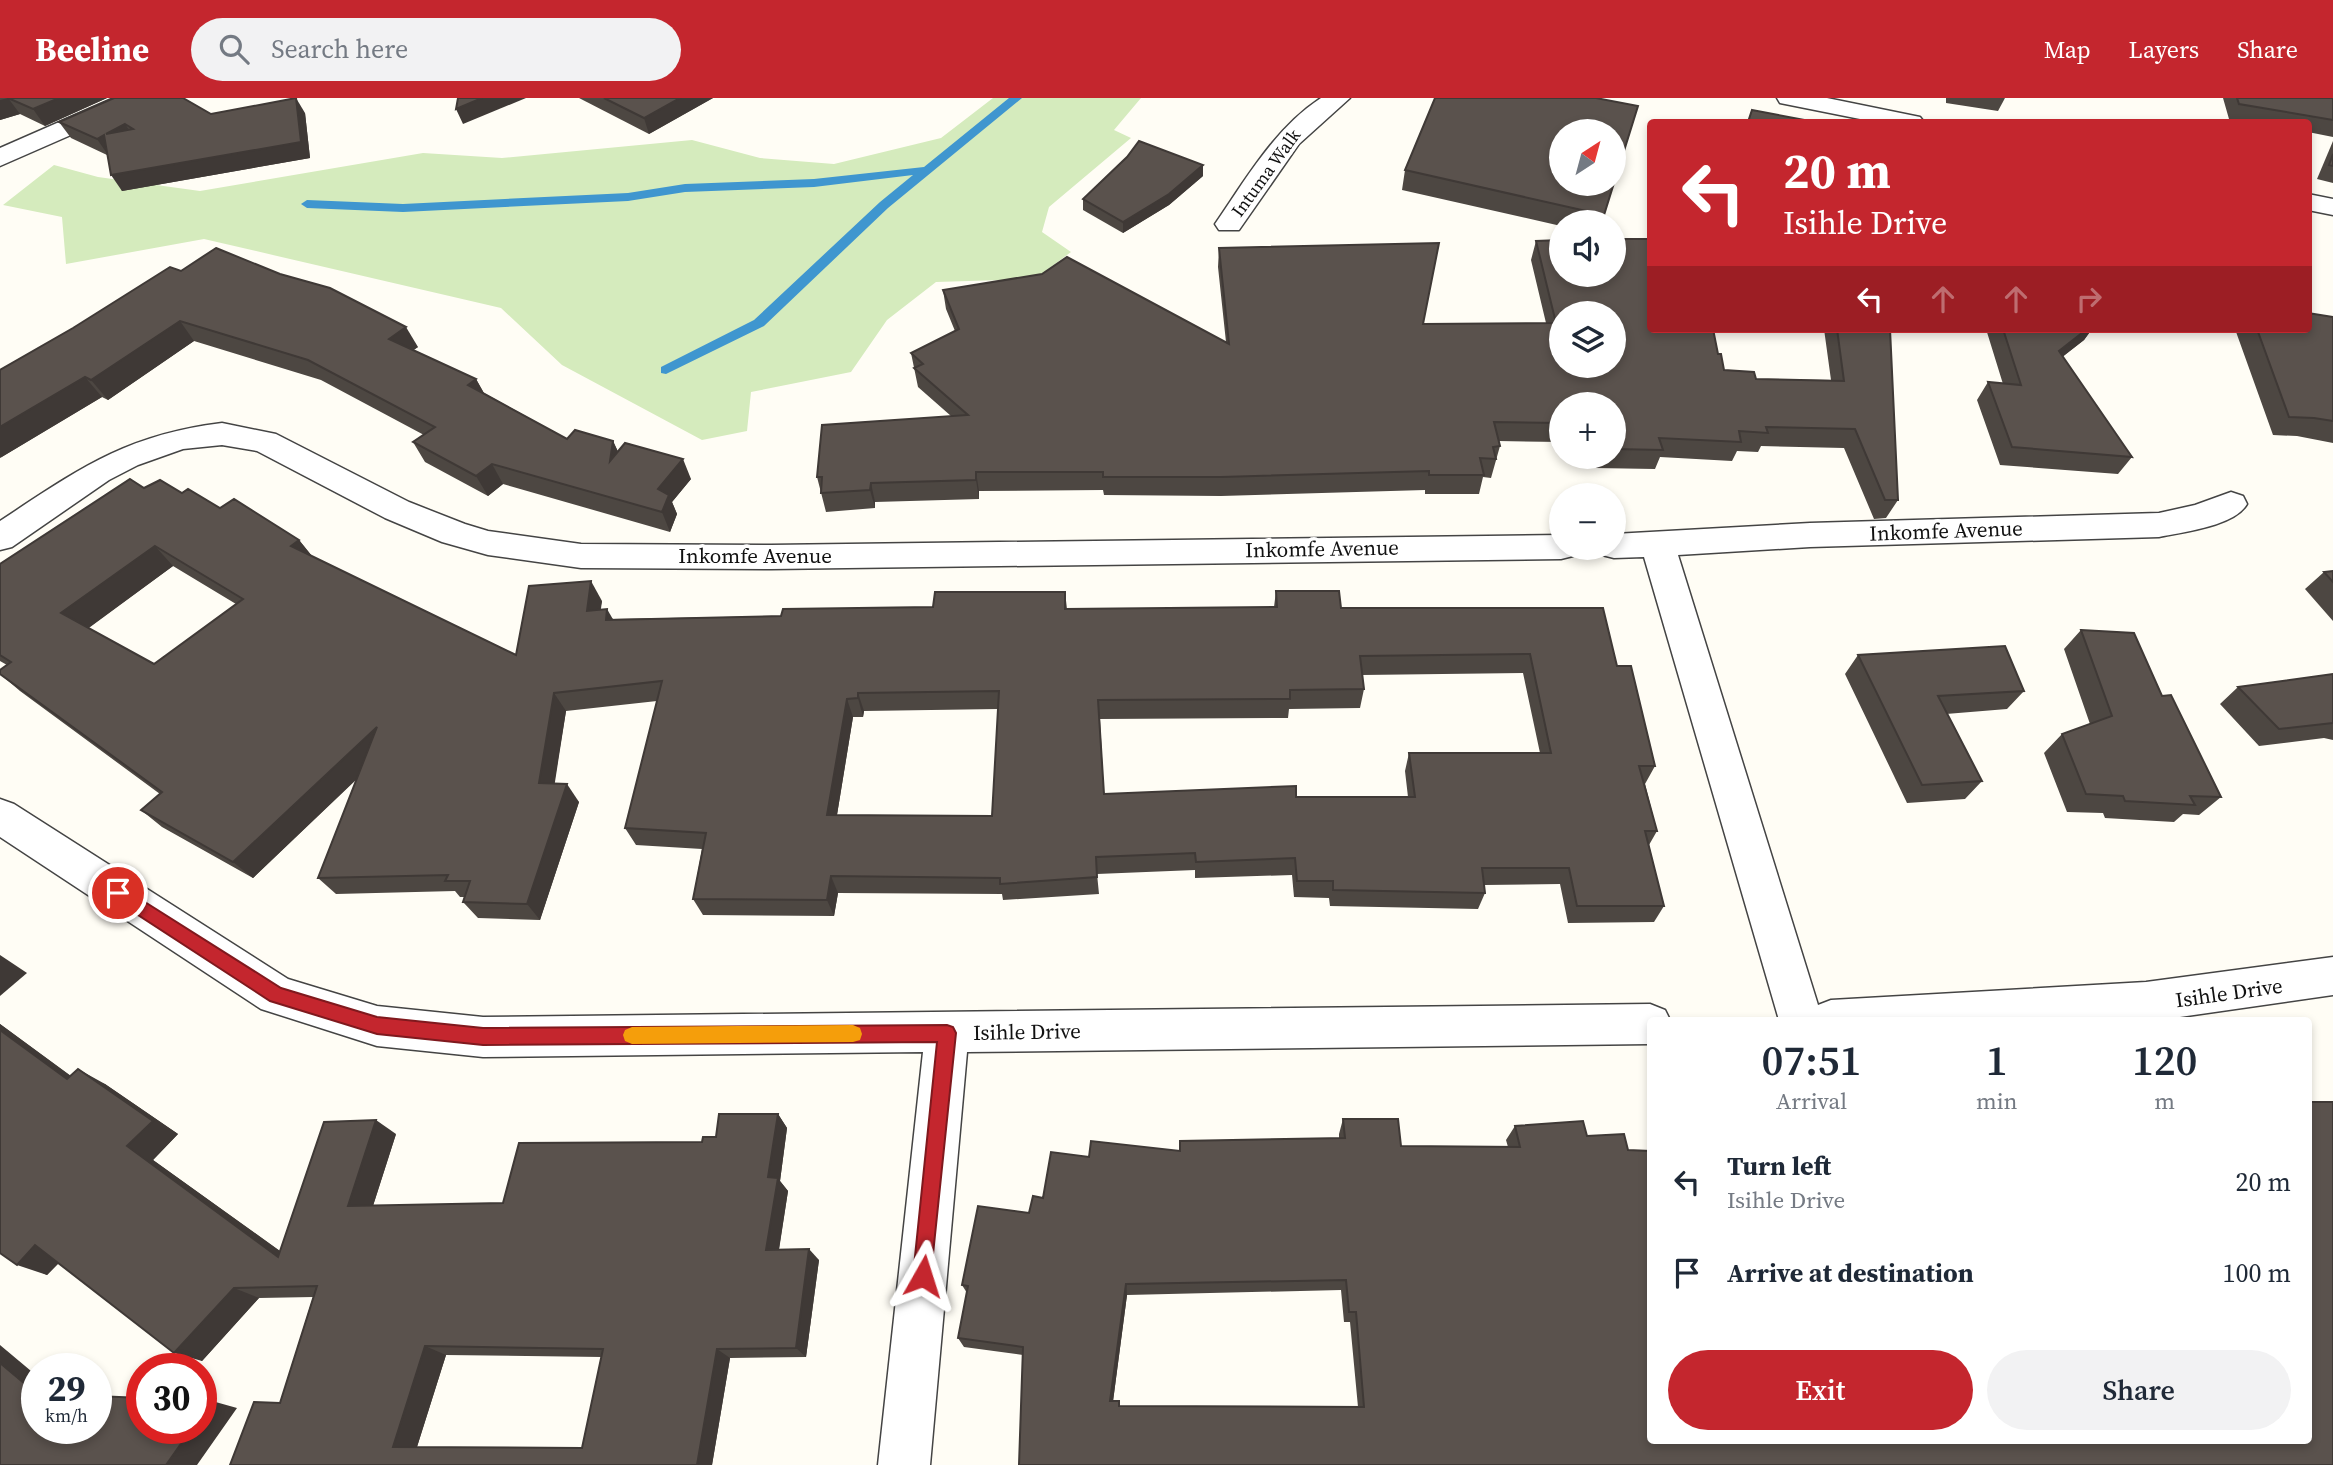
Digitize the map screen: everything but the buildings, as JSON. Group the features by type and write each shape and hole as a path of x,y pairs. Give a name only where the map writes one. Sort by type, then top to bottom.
{"street":[{"path":"0,158 135,98"},
{"name":"Intuma Walk","path":"1230,224 1293,133 1317,110 1338,98"},
{"path":"1789,98 1897,119"},
{"path":"2312,203 2333,207"},
{"name":"Inkomfe Avenue","path":"0,538 98,472 127,457 180,439 222,434 265,442 397,510 454,533 529,551 581,556 771,557 1549,547"},
{"name":"Inkomfe Avenue","path":"1626,546 1810,535 2159,525 2202,516 2231,503"},
{"path":"1658,546 1800,1017"},
{"name":"Isihle Drive","path":"0,816 276,995 377,1026 483,1037 1647,1024"},
{"name":"Isihle Drive","path":"1894,1017 2124,1006 2256,991 2333,976"},
{"path":"904,1465 947,1033"}],"green space":[{"path":"993,98 1141,98 1114,130 1131,138 1049,207 1042,232 1071,252 1035,279 936,282 887,320 851,372 751,392 747,431 702,440 562,365 501,308 204,239 66,264 62,217 3,205 54,165 98,177 200,191 423,153 502,158 692,140 760,158 834,164 941,138"}],"waterway":[{"path":"927,170 1016,98"},
{"path":"307,204 403,208 628,197 685,188 814,183 927,170"},
{"path":"666,370 759,323 884,205 927,170"}],"slow traffic":[{"path":"632,1035 853,1034"}],"route":[{"path":"118,893 276,995 377,1026 483,1037 947,1033 923,1276"}]}
